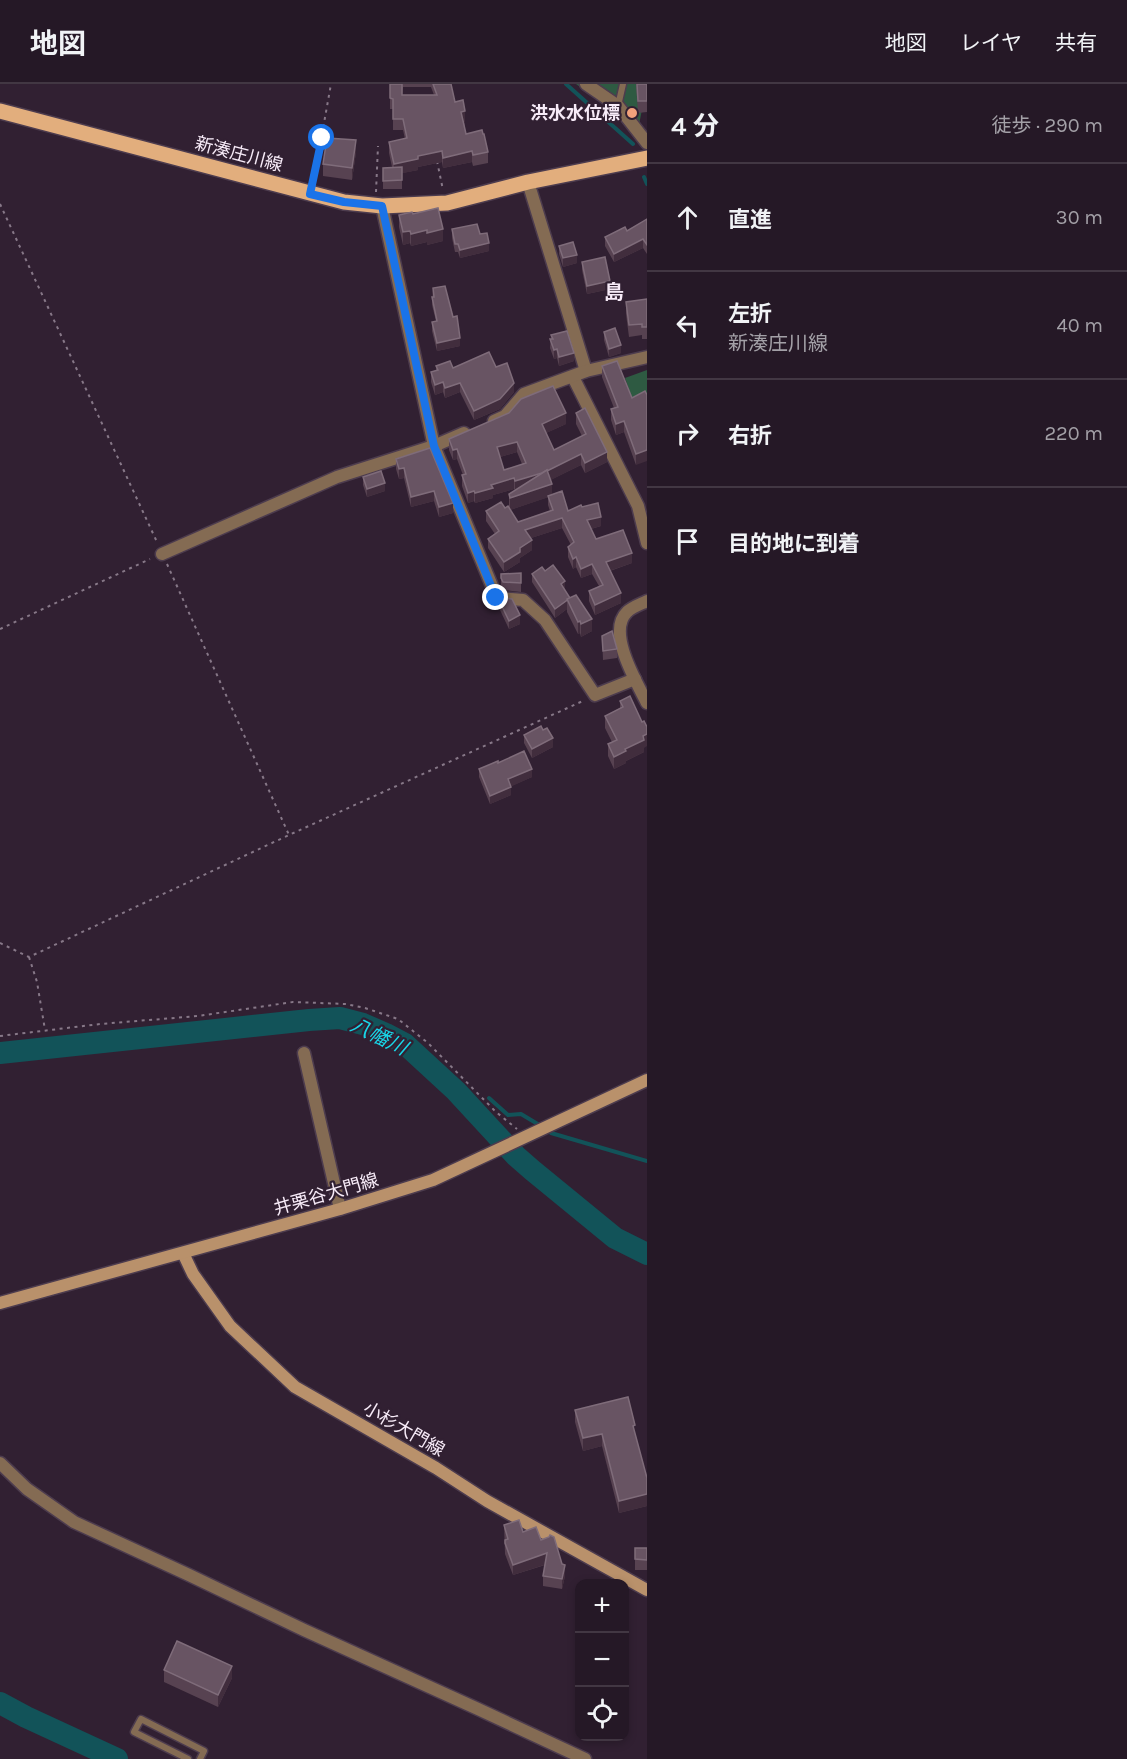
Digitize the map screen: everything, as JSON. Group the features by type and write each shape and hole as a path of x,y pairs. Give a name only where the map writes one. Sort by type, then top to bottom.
{"main road":[{"name":"新湊庄川線","path":"0,111 310,194 344,202 382,206 447,203 528,182 647,158"},
{"name":"井栗谷大門線","path":"0,1303 340,1209 433,1180 647,1080"},
{"name":"小杉大門線","path":"183,1253 193,1274 230,1326 295,1387 436,1468 488,1501 647,1590"}],"street":[{"path":"586,84 618,106 647,143"},
{"path":"528,182 586,371"},
{"path":"382,206 434,446 496,598 523,600 545,620 595,695 635,679"},
{"path":"162,554 337,477 434,446 505,416 524,394 586,371 647,357"},
{"path":"573,377 642,504 647,543"},
{"path":"647,600 625,613 618,631 624,655 647,703"},
{"path":"304,1053 340,1209"},
{"path":"0,1463 27,1489 74,1522 585,1759"}],"lane":[{"path":"618,106 623,84"},
{"path":"188,1759 134,1732 141,1719 204,1751 200,1759"}],"path":[{"path":"310,194 331,84"},
{"path":"378,146 376,193 382,206"},
{"path":"437,158 447,203"},
{"path":"0,204 289,835"},
{"path":"0,628 162,554"},
{"path":"29,957 595,695"},
{"path":"0,943 29,957 37,982 45,1031"},
{"path":"0,1036 100,1023 198,1016 293,1002 346,1004 398,1019 428,1043 496,1112 526,1136"}],"green space":[{"path":"576,84 647,84 638,130"},
{"path":"647,370 647,400 634,404 625,378"}],"building":[{"path":"390,84 402,84 402,95 437,95 433,84 451,84 455,102 463,100 465,111 461,112 466,134 482,130 488,152 473,155 472,151 443,158 442,151 394,164 389,142 407,138 403,119 393,119"},
{"path":"637,84 647,84 647,101 638,101"},
{"path":"327,138 356,140 352,168 323,164"},
{"path":"402,167 402,180 383,181 383,168"},
{"path":"438,208 443,229 427,233 427,230 411,234 410,231 403,232 399,215"},
{"path":"647,219 647,245 643,239 614,254 605,237 625,227 627,231"},
{"path":"477,224 480,234 487,233 489,243 460,250 458,244 455,244 452,229"},
{"path":"573,242 577,255 563,258 559,246"},
{"path":"605,257 610,281 587,286 582,262"},
{"path":"445,286 453,317 457,316 460,338 437,343 432,322 437,321 432,297 434,297 433,288"},
{"path":"647,299 647,327 642,327 642,324 629,325 626,302"},
{"path":"615,328 621,345 609,349 604,332"},
{"path":"567,331 574,353 559,357 550,339 553,339 551,335"},
{"path":"489,352 496,367 507,363 514,383 500,399 474,411 460,383 445,388 443,382 435,385 431,372 438,370 436,366 450,361 453,368"},
{"path":"617,361 632,398 645,391 647,395 647,450 636,454 624,421 616,424 611,409 618,407 602,366"},
{"path":"553,386 566,413 542,424 554,450 586,434 576,413 585,408 607,452 585,463 581,454 542,473 515,481 514,478 491,485 493,488 468,493 462,475 466,474 457,449 453,450 449,439 509,413 521,399","holes":["517,442 526,463 504,470 497,447"]},
{"path":"430,448 453,503 439,507 434,491 411,497 404,468 399,469 396,459"},
{"path":"547,470 552,484 510,498 509,494"},
{"path":"381,471 385,483 367,489 363,477"},
{"path":"562,491 568,511 581,505 582,507 598,503 601,517 587,520 596,539 623,530 632,553 606,562 621,593 595,605 589,591 603,585 592,564 581,569 576,557 573,559 568,547 574,542 562,518 525,530 532,540 520,548 520,552 504,562 488,539 499,531 486,511 501,502 505,508 508,506 518,522 553,510 548,496"},
{"path":"553,565 565,581 561,584 570,598 555,609 532,574 542,567 545,571"},
{"path":"521,573 521,583 503,582 501,578 501,574"},
{"path":"576,595 592,619 581,624 567,599"},
{"path":"502,598 512,599 520,615 509,621 500,602"},
{"path":"612,631 617,649 603,651 602,636"},
{"path":"630,696 642,722 644,721 647,727 647,734 643,736 644,740 614,757 608,744 617,740 605,716 623,707 620,701"},
{"path":"541,726 543,730 547,728 553,738 532,749 524,735"},
{"path":"524,751 532,769 508,779 511,787 490,796 479,769"},
{"path":"628,1397 647,1478 647,1494 619,1501 602,1434 583,1438 575,1410"},
{"path":"519,1520 523,1532 536,1527 541,1540 550,1535 554,1537 562,1564 565,1565 562,1579 543,1576 547,1553 513,1565 505,1543 508,1539 504,1525"},
{"path":"635,1548 647,1548 647,1560 635,1559"},
{"path":"177,1641 232,1666 218,1695 164,1670"}],"waterway":[{"path":"566,84 633,144"},
{"path":"644,177 647,184"},
{"name":"八幡川","path":"0,1053 309,1020 340,1018 363,1024 405,1044 456,1091 516,1156 532,1170 615,1238 647,1254"},
{"path":"489,1098 508,1115 521,1114 541,1126"},
{"path":"548,1130 551,1133 647,1161"},
{"path":"0,1703 117,1759"}],"place":[{"name":"洪水水位標","path":"632,113"}],"district":[{"name":"島","path":"614,292"}],"route":[{"path":"322,138 310,194 344,202 382,206 434,446 496,598"}]}
